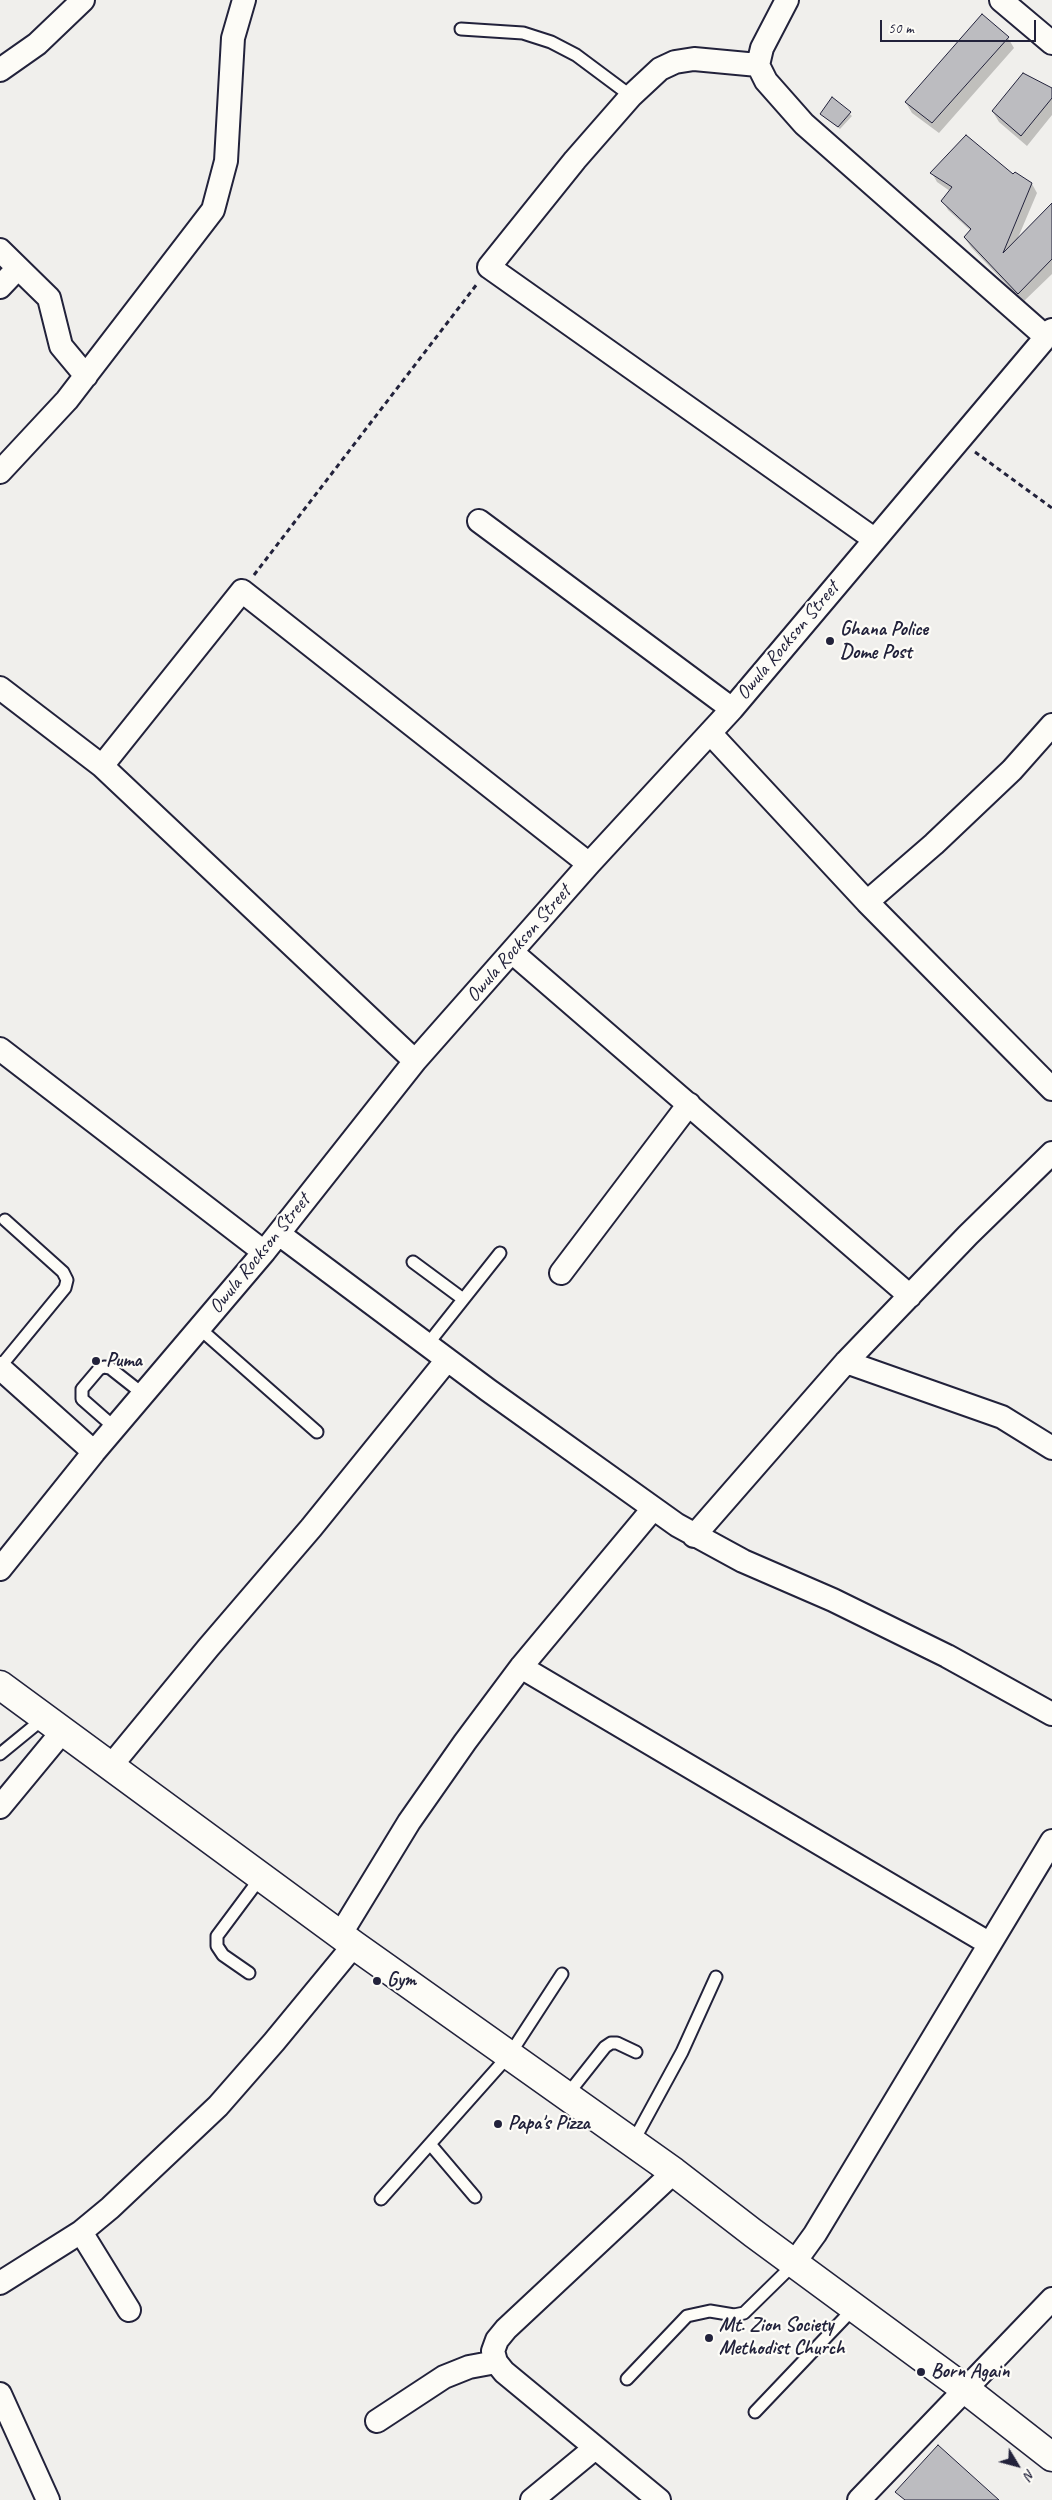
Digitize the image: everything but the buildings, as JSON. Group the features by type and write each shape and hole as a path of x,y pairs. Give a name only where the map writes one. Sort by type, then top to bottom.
{"main road":[{"path":"0,1685 347,1940 674,2172 794,2264 965,2389 1052,2457"}],"street":[{"path":"0,70 37,44 83,0"},
{"path":"0,472 21,452 86,376 213,210 226,161 233,38 244,0"},
{"path":"787,0 762,48 758,66 766,81 804,124 1049,334"},
{"path":"1001,0 1052,43"},
{"path":"758,66 694,59 675,62 660,69 631,96 575,160 489,267 874,539"},
{"path":"0,250 49,298 61,346 86,376"},
{"path":"0,287 18,268"},
{"name":"Owula Rockson Street","path":"0,1569 114,1427 264,1252 415,1061 513,953 589,864 732,708 1049,334"},
{"path":"479,521 732,708"},
{"path":"102,766 242,591 589,864"},
{"path":"0,688 102,766 415,1061"},
{"path":"867,902 934,844 1012,770 1052,724"},
{"path":"710,733 867,902 1052,1090"},
{"path":"513,953 910,1296"},
{"path":"0,1049 264,1252"},
{"path":"561,1274 689,1104"},
{"path":"694,1536 846,1362 968,1235 1052,1153"},
{"path":"278,1234 652,1510 694,1536 743,1561 833,1600 947,1656 1052,1714"},
{"path":"110,1767 310,1528 447,1360"},
{"path":"846,1362 1002,1417 1052,1448"},
{"path":"0,1367 94,1452"},
{"path":"0,2283 81,2232 110,2208 218,2106 274,2042 347,1940 409,1822 521,1667 652,1510"},
{"path":"521,1667 990,1944"},
{"path":"0,1807 53,1725"},
{"path":"794,2264 815,2234 1052,1841"},
{"path":"659,2500 504,2372 496,2362 493,2351 497,2340 506,2329 674,2172"},
{"path":"81,2232 129,2310"},
{"path":"859,2500 1052,2299"},
{"path":"377,2421 444,2377 468,2367 496,2362"},
{"path":"0,2394 48,2500"},
{"path":"532,2500 595,2448"}],"lane":[{"path":"461,29 523,33 551,42 576,56 631,96"},
{"path":"0,1367 65,1288 67,1280 63,1272 5,1220"},
{"path":"426,1345 500,1253"},
{"path":"413,1262 463,1299"},
{"path":"199,1328 317,1432"},
{"path":"114,1427 82,1399 82,1389 99,1369 104,1367 110,1368 143,1394"},
{"path":"0,1754 53,1725"},
{"path":"249,1973 223,1955 217,1946 218,1936 261,1877"},
{"path":"381,2198 510,2054 562,1974"},
{"path":"633,2142 682,2052 716,1977"},
{"path":"567,2095 605,2047 611,2043 617,2043 636,2052"},
{"path":"430,2144 475,2197"},
{"path":"627,2379 687,2316 710,2311 734,2315 744,2313 794,2264"},
{"path":"756,2412 854,2308"}],"path":[{"path":"242,591 489,267"},
{"path":"958,440 1052,508"}],"place":[{"name":"Ghana Police Dome Post","path":"830,641"},
{"name":"Puma","path":"96,1361"},
{"name":"Gym","path":"377,1981"},
{"name":"Papa's Pizza","path":"498,2124"},
{"name":"Mt. Zion Society Methodist Church","path":"709,2338"},
{"name":"Born Again","path":"921,2372"}]}
